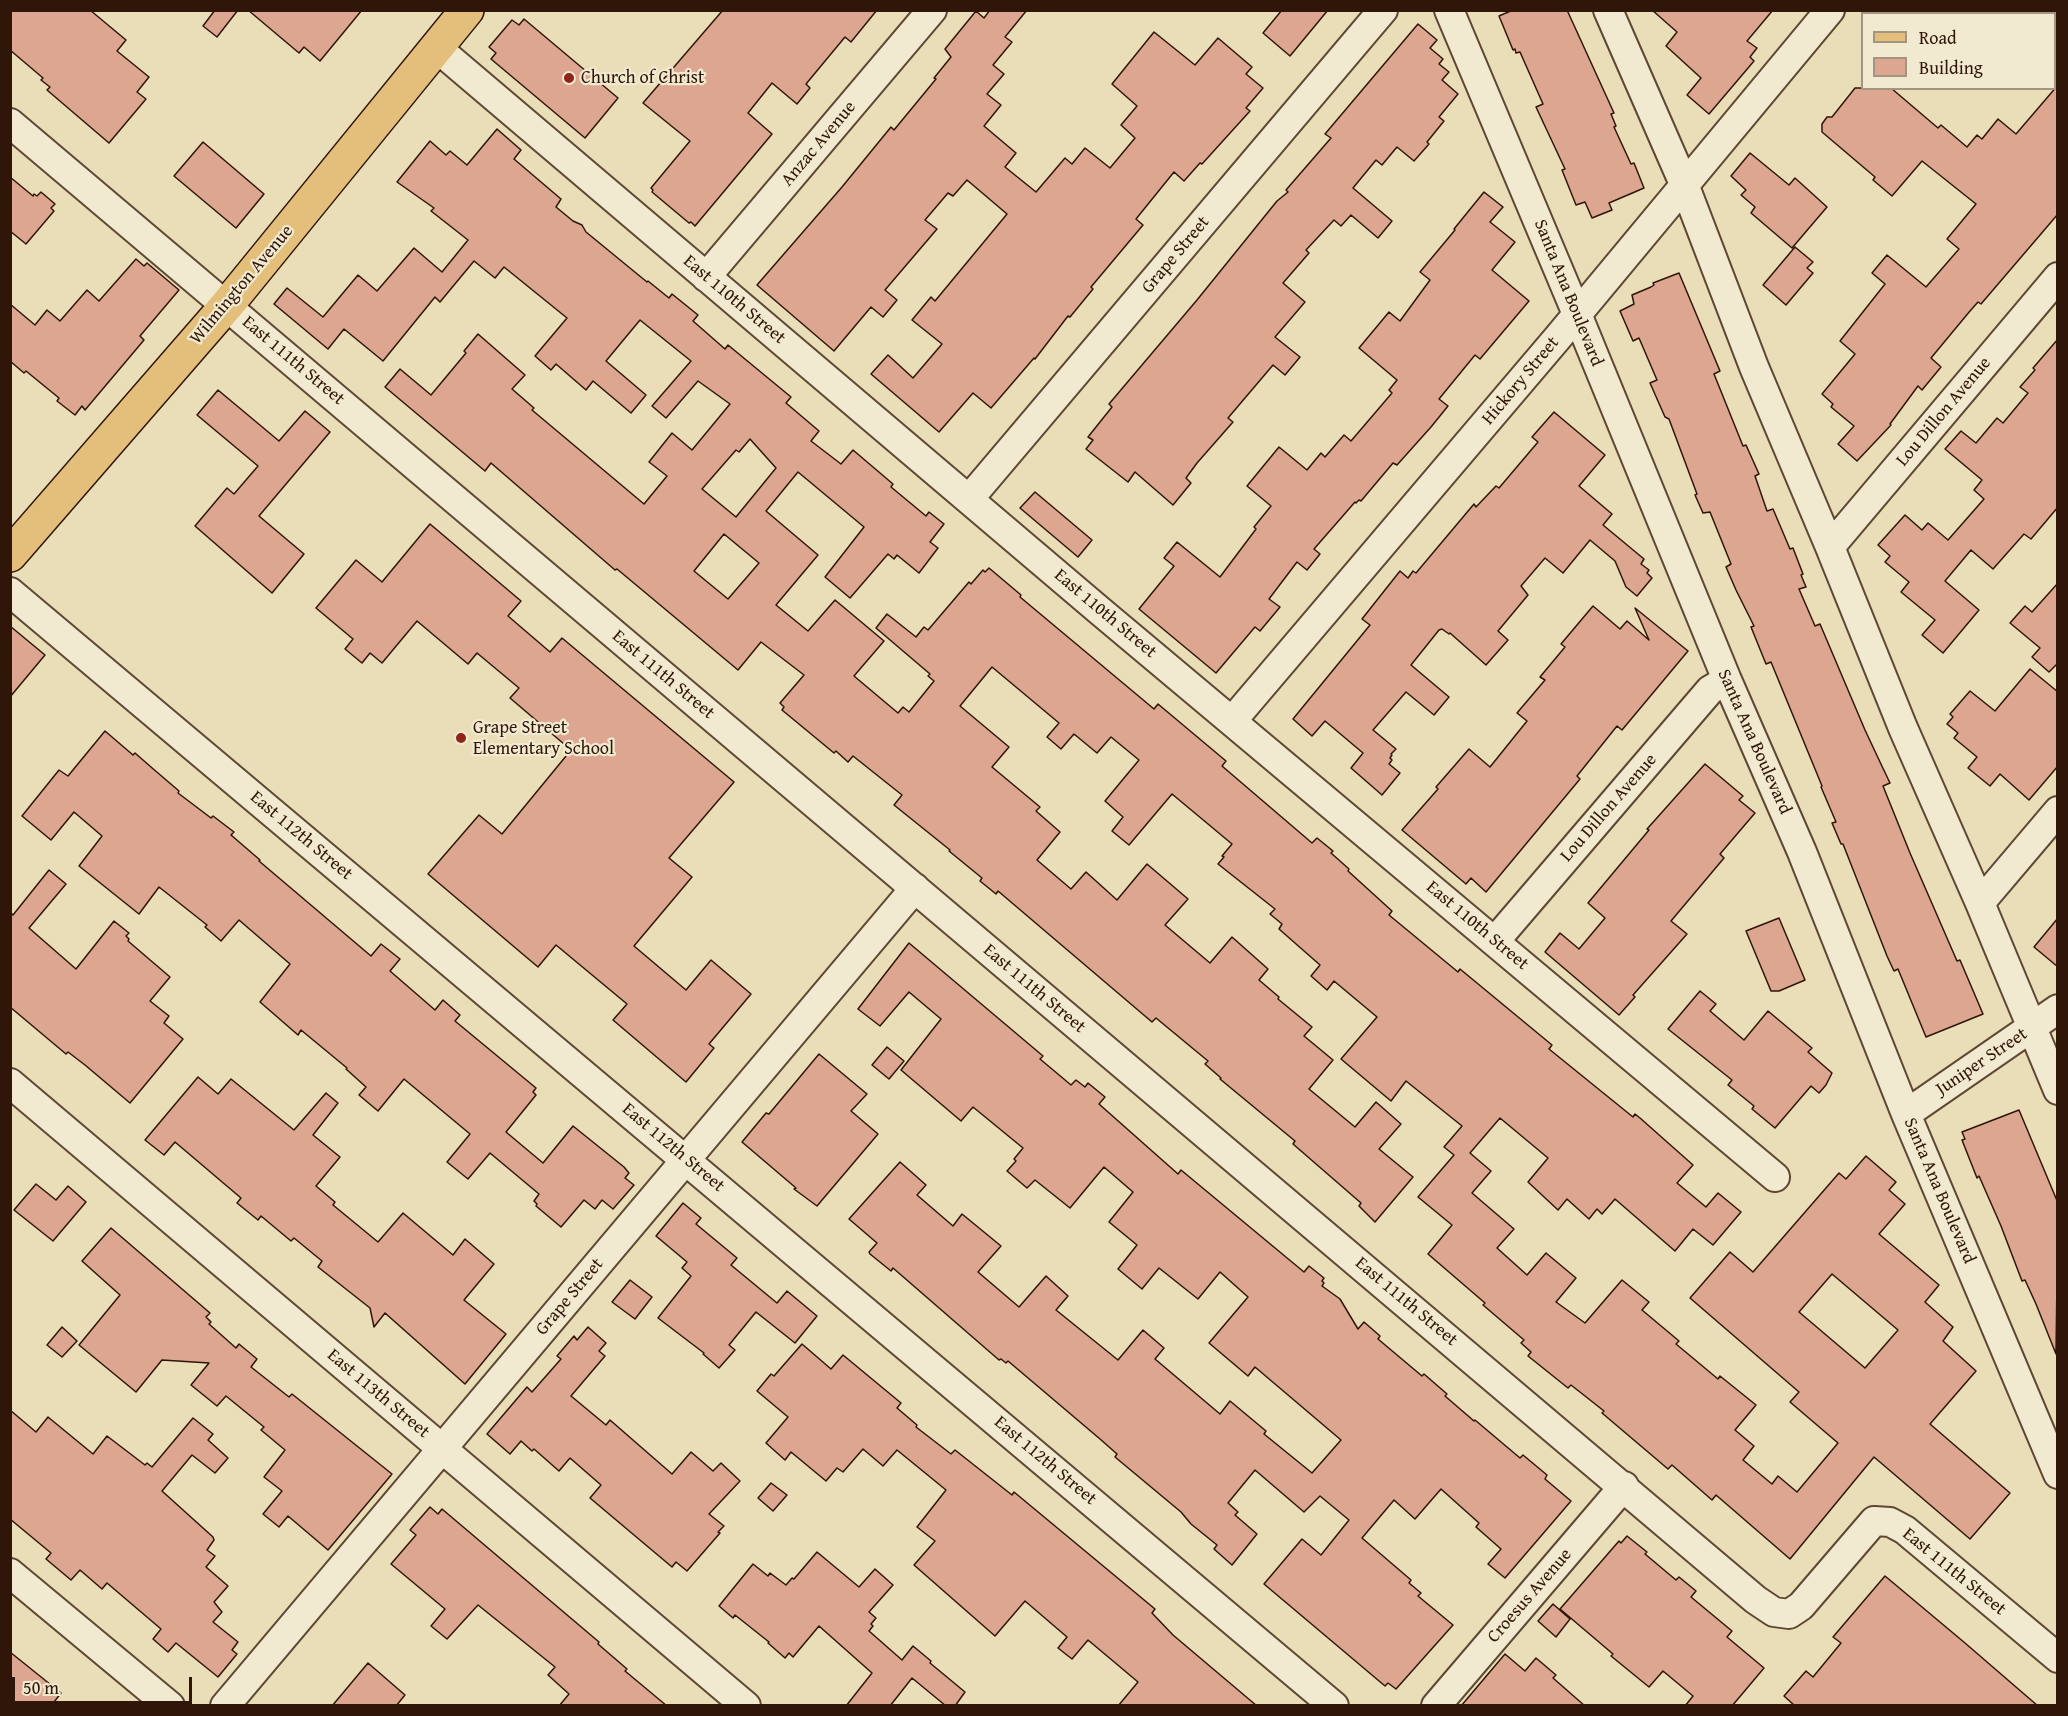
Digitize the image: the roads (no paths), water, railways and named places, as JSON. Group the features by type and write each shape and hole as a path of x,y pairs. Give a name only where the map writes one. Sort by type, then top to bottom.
{"main road":[{"name":"Wilmington Avenue","path":"12,551 227,305 437,48 458,14"}],"street":[{"name":"Anzac Avenue","path":"706,277 932,10"},
{"name":"Grape Street","path":"969,499 1383,10"},
{"name":"Santa Ana Boulevard","path":"1449,10 1727,680 1802,852 1906,1114 2058,1474"},
{"path":"1608,10 1684,184 1754,368 1903,728 1980,903 2058,1090"},
{"name":"Hickory Street","path":"1232,721 1577,314 1830,10"},
{"name":"East 110th Street","path":"437,48 1775,1177"},
{"name":"East 111th Street","path":"10,123 1756,1600 1774,1612 1789,1614 1801,1606 1874,1521 1890,1522 1905,1530 2058,1658"},
{"name":"Lou Dillon Avenue","path":"1830,547 2058,278"},
{"name":"East 112th Street","path":"10,592 1334,1706"},
{"name":"Lou Dillon Avenue","path":"1495,941 1710,690 1727,680"},
{"path":"1980,903 2058,810"},
{"name":"Grape Street","path":"225,1706 915,888"},
{"name":"Juniper Street","path":"1906,1114 2058,1010"},
{"name":"East 113th Street","path":"10,1083 746,1706"},
{"name":"Croesus Avenue","path":"1436,1706 1624,1486"},
{"path":"10,1573 170,1706"}],"place":[{"name":"Church of Christ","path":"569,78"},
{"name":"Grape Street Elementary School","path":"461,738"}]}
